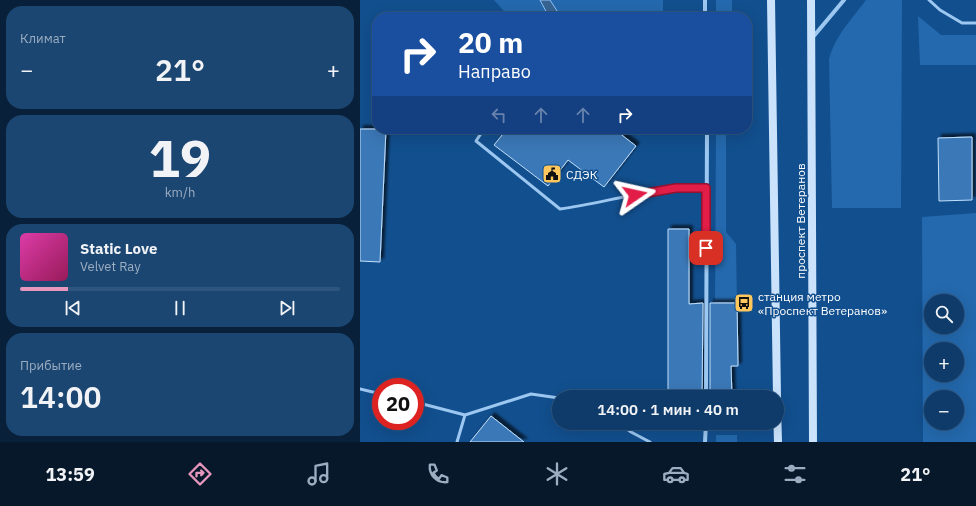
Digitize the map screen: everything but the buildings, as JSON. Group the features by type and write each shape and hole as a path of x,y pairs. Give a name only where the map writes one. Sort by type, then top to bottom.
{"main road":[{"path":"771,0 777,390"},
{"name":"проспект Ветеранов","path":"811,0 813,442"},
{"path":"778,430 778,442"}],"street":[{"path":"705,0 705,12"},
{"path":"811,39 844,0"},
{"path":"706,390 707,134"},
{"path":"705,442 706,430"}],"lane":[{"path":"929,0 940,10 962,23 976,23"},
{"path":"481,134 476,141 560,209 583,206 648,192 676,188 706,188"},
{"path":"360,389 372,392"},
{"path":"424,404 465,415 531,394 552,397"},
{"path":"457,442 465,415"},
{"path":"631,430 650,442"}],"shaded area":[{"path":"494,0 663,0 663,12 505,12"},
{"path":"540,0 550,0 558,12 546,12"},
{"path":"716,0 732,0 732,12 716,12"},
{"path":"866,0 902,0 901,208 832,208 829,59 835,43 840,35"},
{"path":"918,16 941,35 976,35 976,65 920,65"},
{"path":"716,134 726,134 726,232 736,244 737,303 715,303"},
{"path":"976,213 976,442 923,442 922,217"},
{"path":"716,435 737,435 737,442 716,442"}],"place":[{"name":"СДЭК","path":"552,174"},
{"name":"станция метро «Проспект Ветеранов»","path":"744,303"}],"route":[{"path":"635,195 676,188 706,188 706,248"}]}
